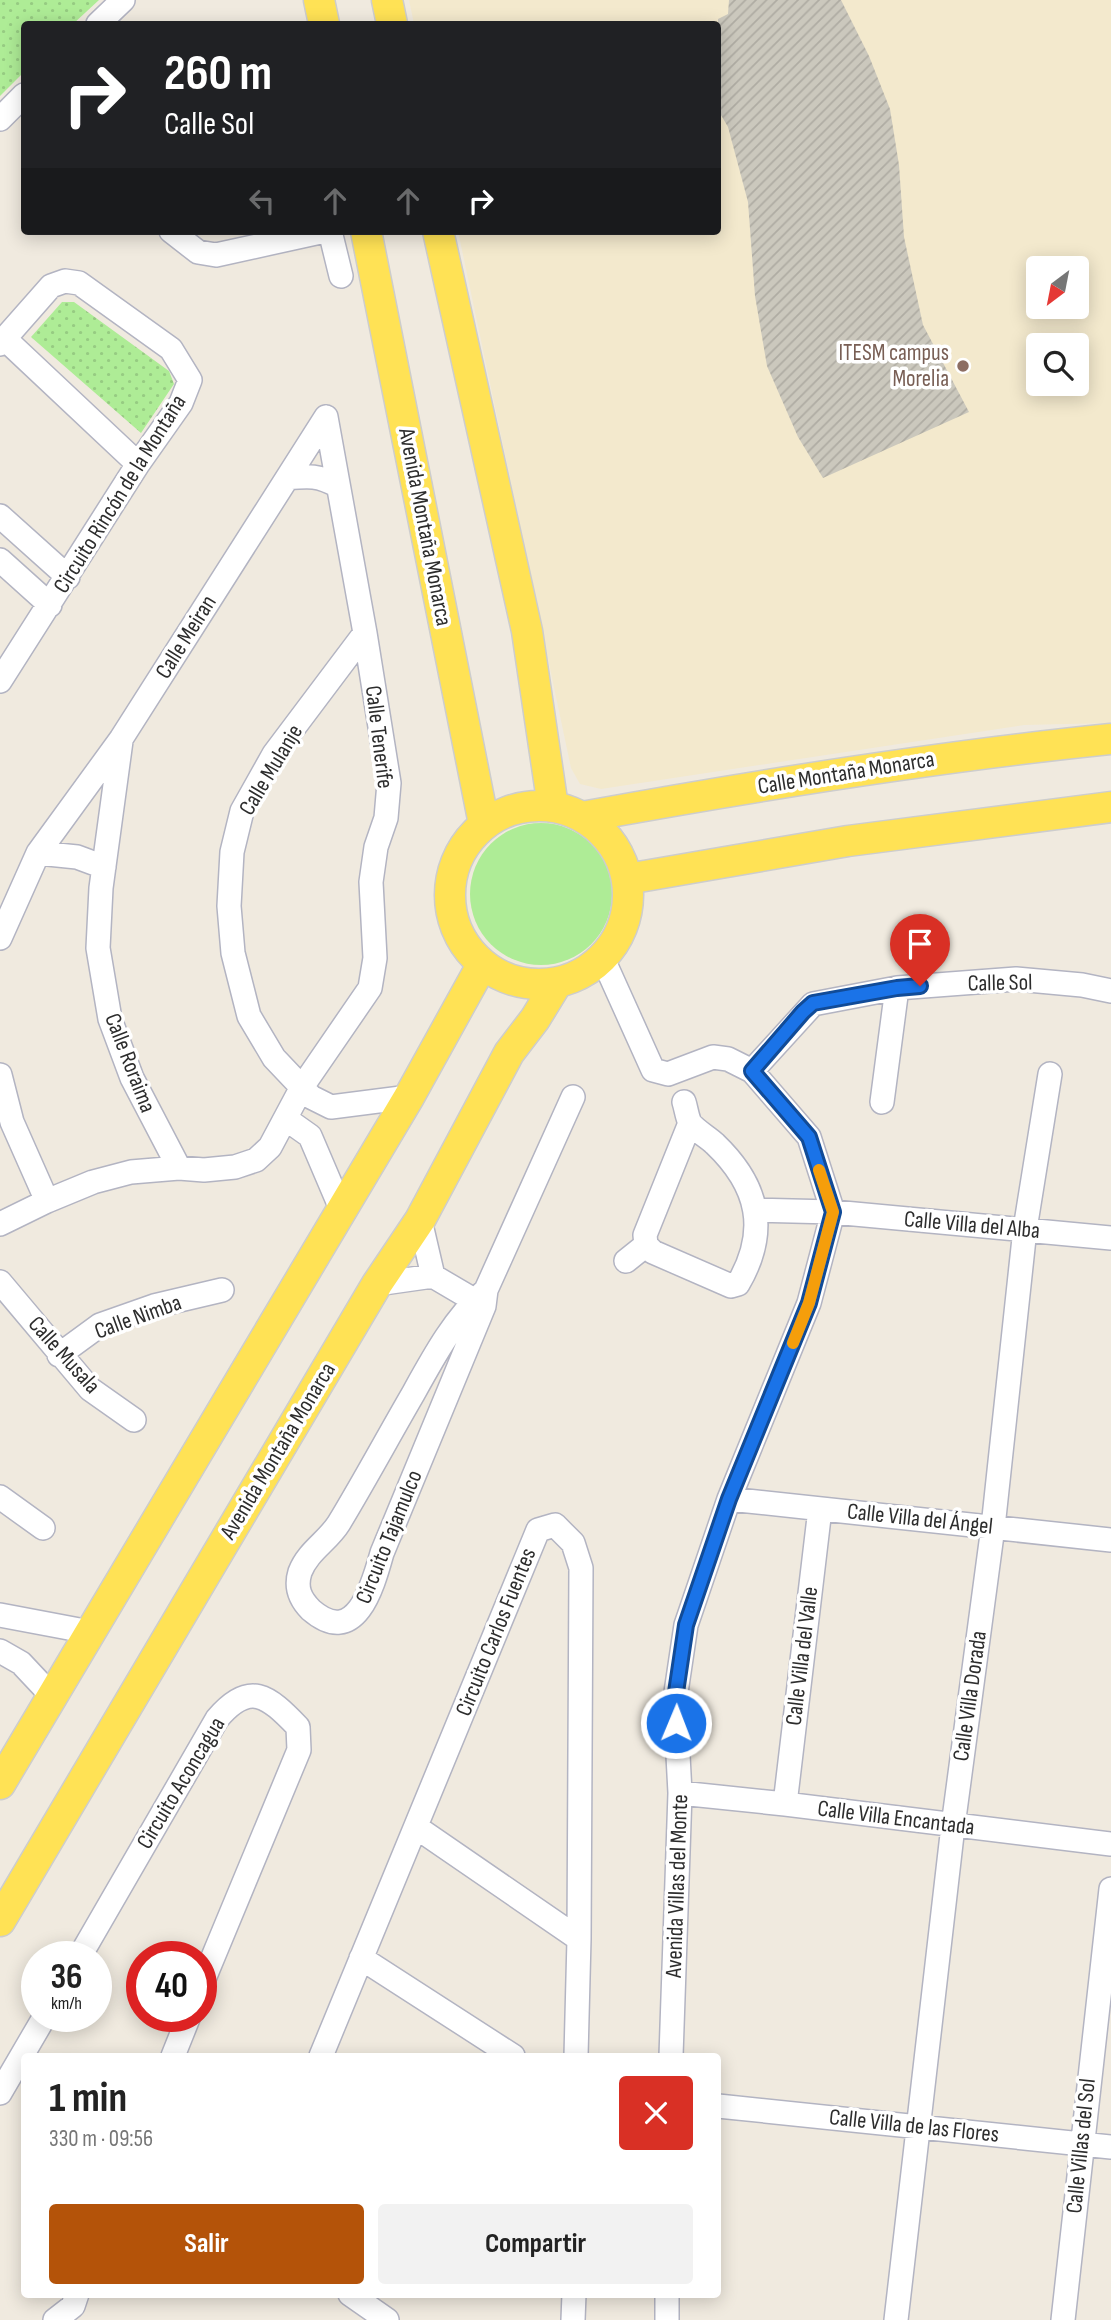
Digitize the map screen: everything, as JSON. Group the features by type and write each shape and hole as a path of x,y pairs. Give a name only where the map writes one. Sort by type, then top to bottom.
{"main road":[{"path":"387,0 391,21"},
{"name":"Avenida Montaña Monarca","path":"367,235 484,824"},
{"path":"439,235 527,631 553,807"},
{"name":"Calle Montaña Monarca","path":"582,817 758,785 966,754 1111,739"},
{"path":"528,806 553,807 582,817 603,833 618,855 627,879 628,908 619,935 603,959 582,974 557,983 531,985 505,978 482,965 464,945 452,920 449,894 453,867 465,843 484,824 505,812 528,806"},
{"path":"627,879 848,841 1111,807"},
{"path":"0,1784 342,1211 482,965"},
{"name":"Avenida Montaña Monarca","path":"0,1921 377,1284 420,1220 509,1053 536,1019 557,983"}],"street":[{"path":"101,21 123,0"},
{"path":"0,119 21,98"},
{"path":"189,239 198,251 216,255 309,235"},
{"path":"329,235 341,276"},
{"name":"Circuito Rincón de la Montaña","path":"0,681 138,464 181,403 190,380 172,349 79,283 65,281 51,286 2,342"},
{"path":"2,342 138,464"},
{"name":"Calle Meiran","path":"0,938 38,853 121,738 326,417"},
{"name":"Calle Tenerife","path":"0,1224 93,1182 131,1172 179,1168 214,1169 234,1167 256,1160 270,1147 302,1087 370,988 374,957 371,882 376,847 386,818 389,783 326,417"},
{"path":"287,478 310,475 338,486"},
{"path":"0,516 68,577"},
{"path":"0,560 50,605"},
{"name":"Calle Mulanje","path":"331,1107 311,1097 274,1058 249,1016 233,953 229,906 232,852 242,811 274,754 365,633"},
{"name":"Calle Roraima","path":"121,738 104,867 98,948 110,1019 132,1078 179,1168"},
{"path":"38,853 62,854 104,867"},
{"path":"603,959 653,1070 668,1074 713,1057 728,1059 752,1071 809,1137 833,1212"},
{"name":"Calle Sol","path":"752,1071 813,1003 897,988 1016,979 1082,985 1111,991"},
{"path":"883,1102 897,988"},
{"name":"Calle Villa Dorada","path":"896,2320 953,1826 993,1527 1025,1229 1050,1074"},
{"path":"0,1075 12,1122 47,1201"},
{"path":"310,1136 317,1119 331,1107 409,1097"},
{"name":"Circuito Tajamulco","path":"482,1299 446,1336 337,1526 310,1554 300,1572 297,1588 302,1601 326,1620 341,1621 358,1614 371,1592 382,1553 482,1299 573,1097"},
{"path":"687,1112 750,1187 755,1210 755,1247 741,1294 731,1286 653,1252 646,1244 645,1234 687,1112"},
{"path":"286,1118 310,1136 342,1211"},
{"name":"Calle Villa del Alba","path":"755,1210 833,1212 1111,1238"},
{"name":"Avenida Villas del Monte","path":"671,2053 680,1793 675,1699 686,1625 729,1499 809,1303 833,1212"},
{"path":"420,1220 433,1276"},
{"path":"626,1261 646,1244"},
{"path":"377,1284 433,1276 482,1299"},
{"name":"Calle Musala","path":"0,1282 90,1388 134,1419"},
{"name":"Calle Nimba","path":"60,1355 100,1325 154,1306 222,1290"},
{"path":"0,1497 43,1528"},
{"name":"Calle Villa del Ángel","path":"729,1499 1111,1540"},
{"name":"Calle Villa del Valle","path":"785,1804 820,1509"},
{"name":"Circuito Carlos Fuentes","path":"322,2053 538,1530 555,1525 573,1543 581,1568 576,2053"},
{"path":"0,1615 90,1632"},
{"path":"29,1621 7,1654 52,1696"},
{"name":"Circuito Aconcagua","path":"89,1941 217,1719 231,1703 245,1697 266,1698 298,1727 299,1750 217,1947"},
{"name":"Calle Villa Encantada","path":"680,1793 1111,1844"},
{"path":"416,1827 579,1939"},
{"name":"Calle Villas del Sol","path":"1063,2320 1111,1889"},
{"path":"361,1958 508,2053"},
{"path":"23,2053 36,2032"},
{"path":"174,2053 183,2032"},
{"path":"0,2093 21,2057"},
{"name":"Calle Villa de las Flores","path":"721,2106 1111,2147"},
{"path":"55,2320 73,2306 76,2298"},
{"path":"357,2298 387,2320"},
{"path":"573,2320 574,2298"},
{"path":"667,2298 667,2320"}],"shaded area":[{"path":"409,0 1111,0 1111,723 1024,725 601,789 580,784 571,768 459,235 721,235 721,21 413,21"}],"green space":[{"path":"0,0 99,0 76,21 21,21 21,75 0,96"},
{"path":"62,302 74,302 169,371 174,384 141,433 31,337"},
{"path":"541,823 568,828 591,844 607,867 612,894 607,921 591,944 568,960 541,965 514,960 491,944 475,921 470,894 475,867 491,844 514,828"}],"building":[{"name":"ITESM campus Morelia","path":"729,0 841,0 869,56 890,109 899,165 904,237 923,325 969,412 823,478 798,437 767,366 755,296 748,202 728,127 721,115 721,21 718,19 728,14"}],"slow traffic":[{"path":"793,1343 809,1303 833,1212 819,1170"}],"place":[{"name":"ITESM campus Morelia","path":"963,366"}],"route":[{"path":"676,1723 675,1699 686,1625 729,1499 809,1303 833,1212 809,1137 752,1071 813,1003 920,986"}]}
